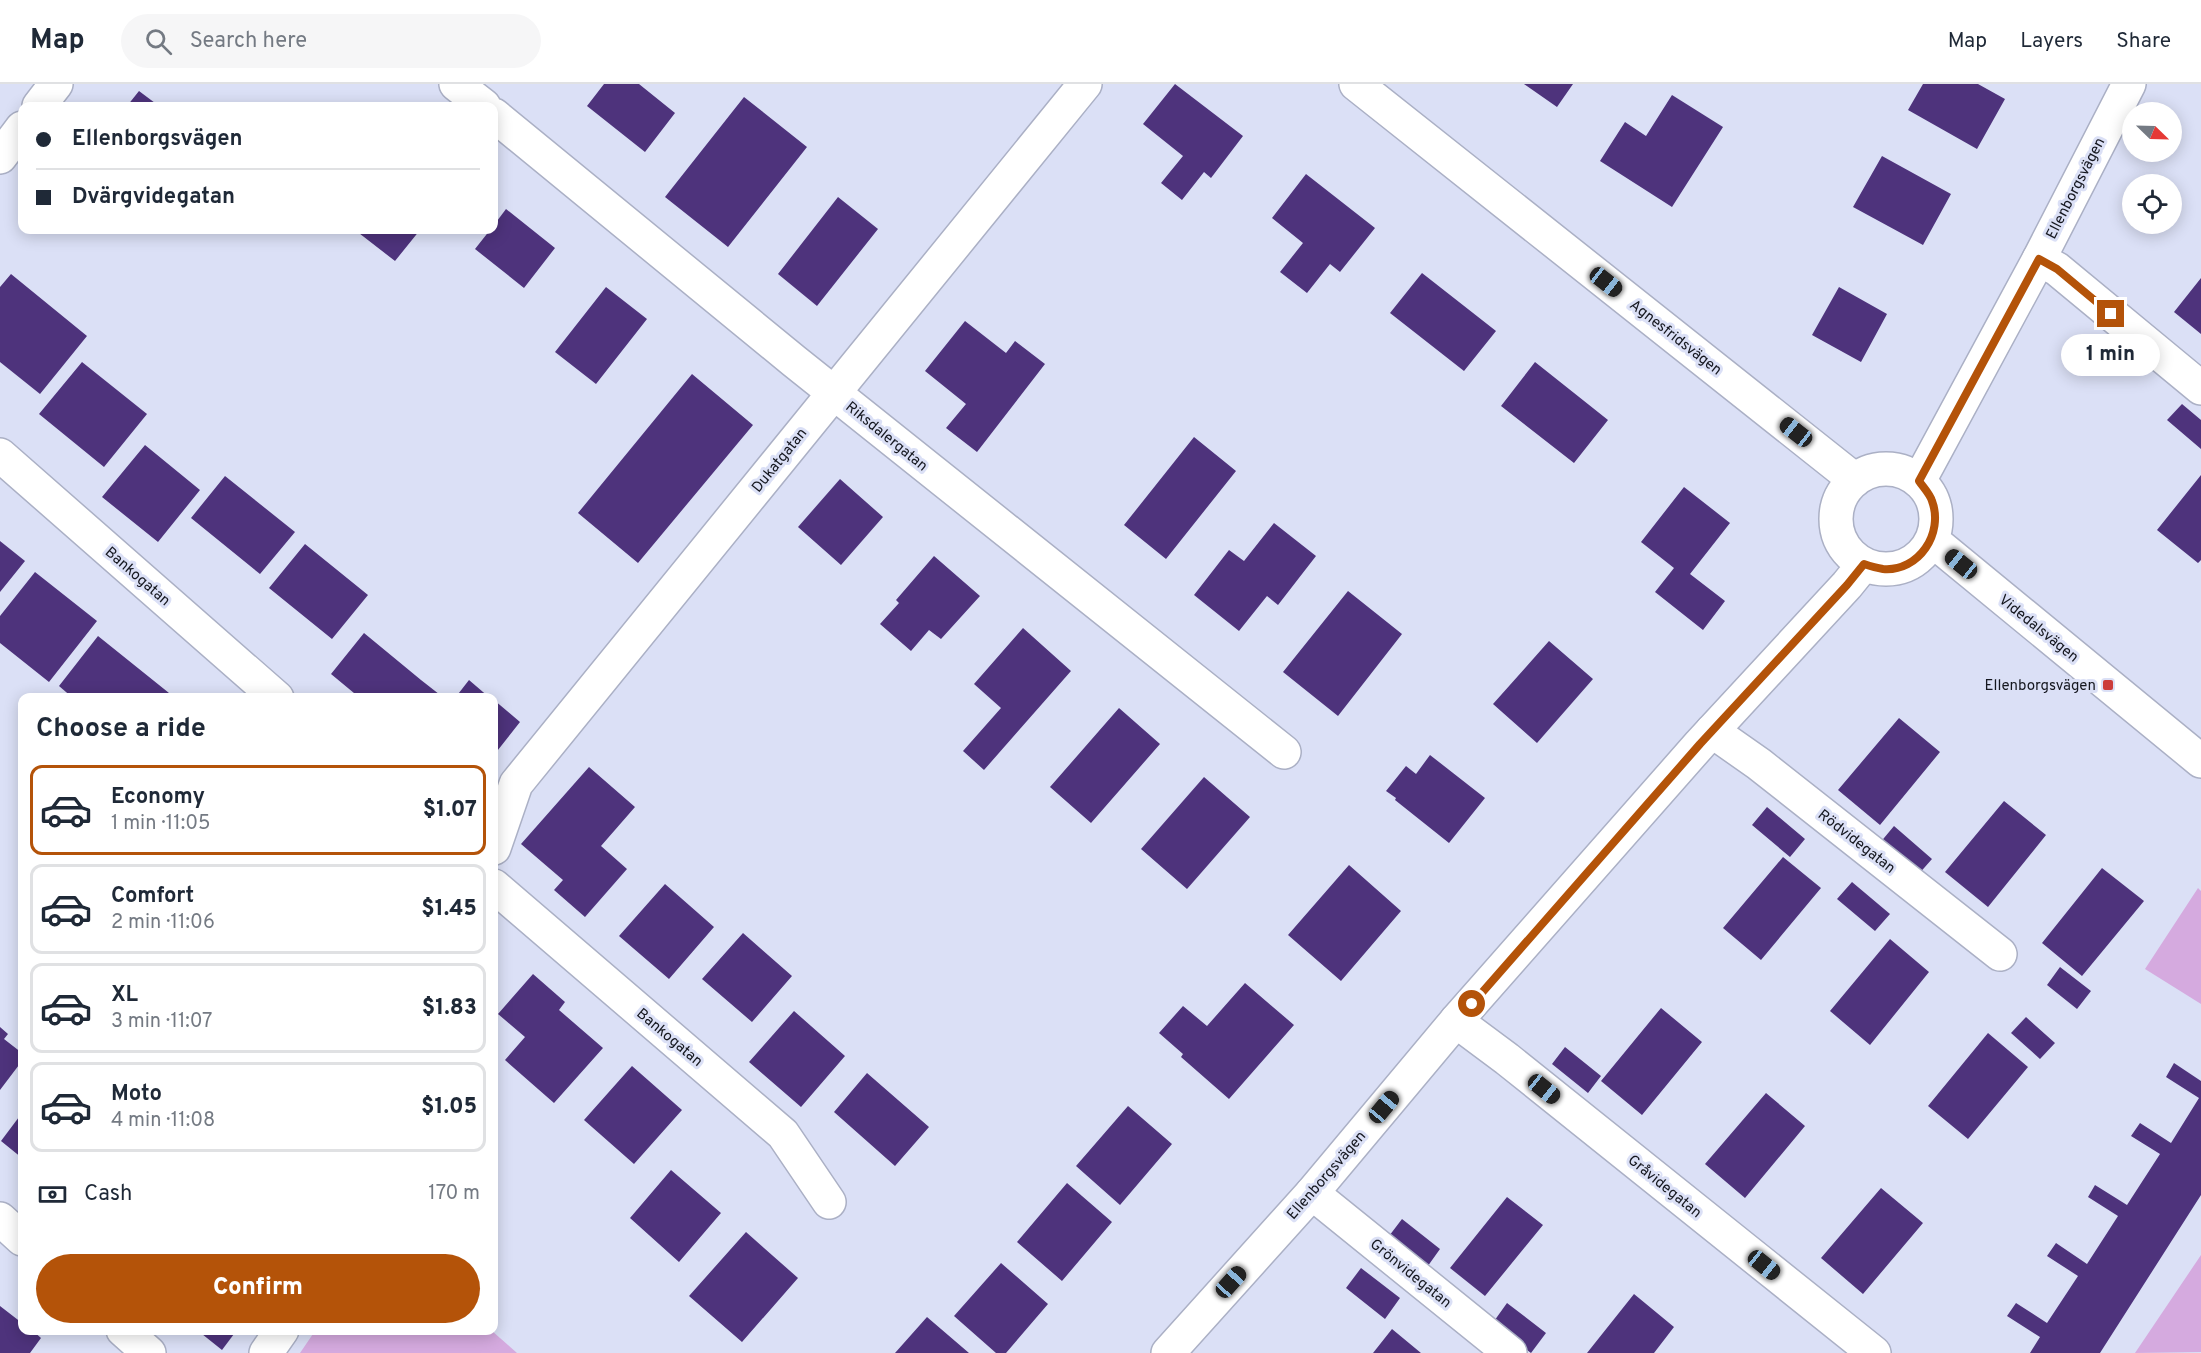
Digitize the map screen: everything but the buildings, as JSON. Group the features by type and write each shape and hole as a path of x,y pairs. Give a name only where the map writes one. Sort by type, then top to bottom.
{"street":[{"path":"42,102 56,84"},
{"path":"456,84 479,102"},
{"name":"Dukatgatan","path":"498,836 516,784 1085,84"},
{"name":"Agnesfridsvägen","path":"1356,84 1855,480"},
{"name":"Ellenborgsvägen","path":"1919,481 2039,259 2129,84"},
{"name":"Riksdalergatan","path":"498,118 833,393 1284,752"},
{"path":"0,157 18,133"},
{"path":"2039,259 2057,269 2201,388"},
{"name":"Bankogatan","path":"0,455 271,693"},
{"path":"1891,469 1910,474 1919,481 1932,500 1936,522 1932,540 1920,556 1903,566 1883,569 1864,564 1848,552 1838,534 1836,514 1842,495 1855,480 1872,470 1891,469"},
{"name":"Videdalsvägen","path":"1932,540 2201,761"},
{"name":"Ellenborgsvägen","path":"1168,1353 1312,1192 1456,1021 1712,731 1864,564"},
{"name":"Rödvidegatan","path":"1712,731 1759,764 2000,954"},
{"name":"Bankogatan","path":"498,889 783,1134 829,1202"},
{"name":"Gråvidegatan","path":"1456,1021 1507,1059 1874,1353"},
{"name":"Grönvidegatan","path":"1312,1192 1510,1353"},
{"path":"0,1219 18,1235"},
{"path":"129,1335 149,1353"},
{"path":"266,1353 279,1335"}],"shaded area":[{"path":"2198,888 2201,891 2201,1004 2145,969"},
{"path":"2201,1255 2201,1352 2135,1353"},
{"path":"312,1335 497,1335 517,1353 300,1353"}],"place":[{"name":"Ellenborgsvägen","path":"2108,685"}],"route":[{"path":"1472,1004 1700,744 1864,564 1883,569 1903,566 1920,556 1932,540 1936,522 1932,500 1919,481 2039,259 2057,269 2111,314"}]}
